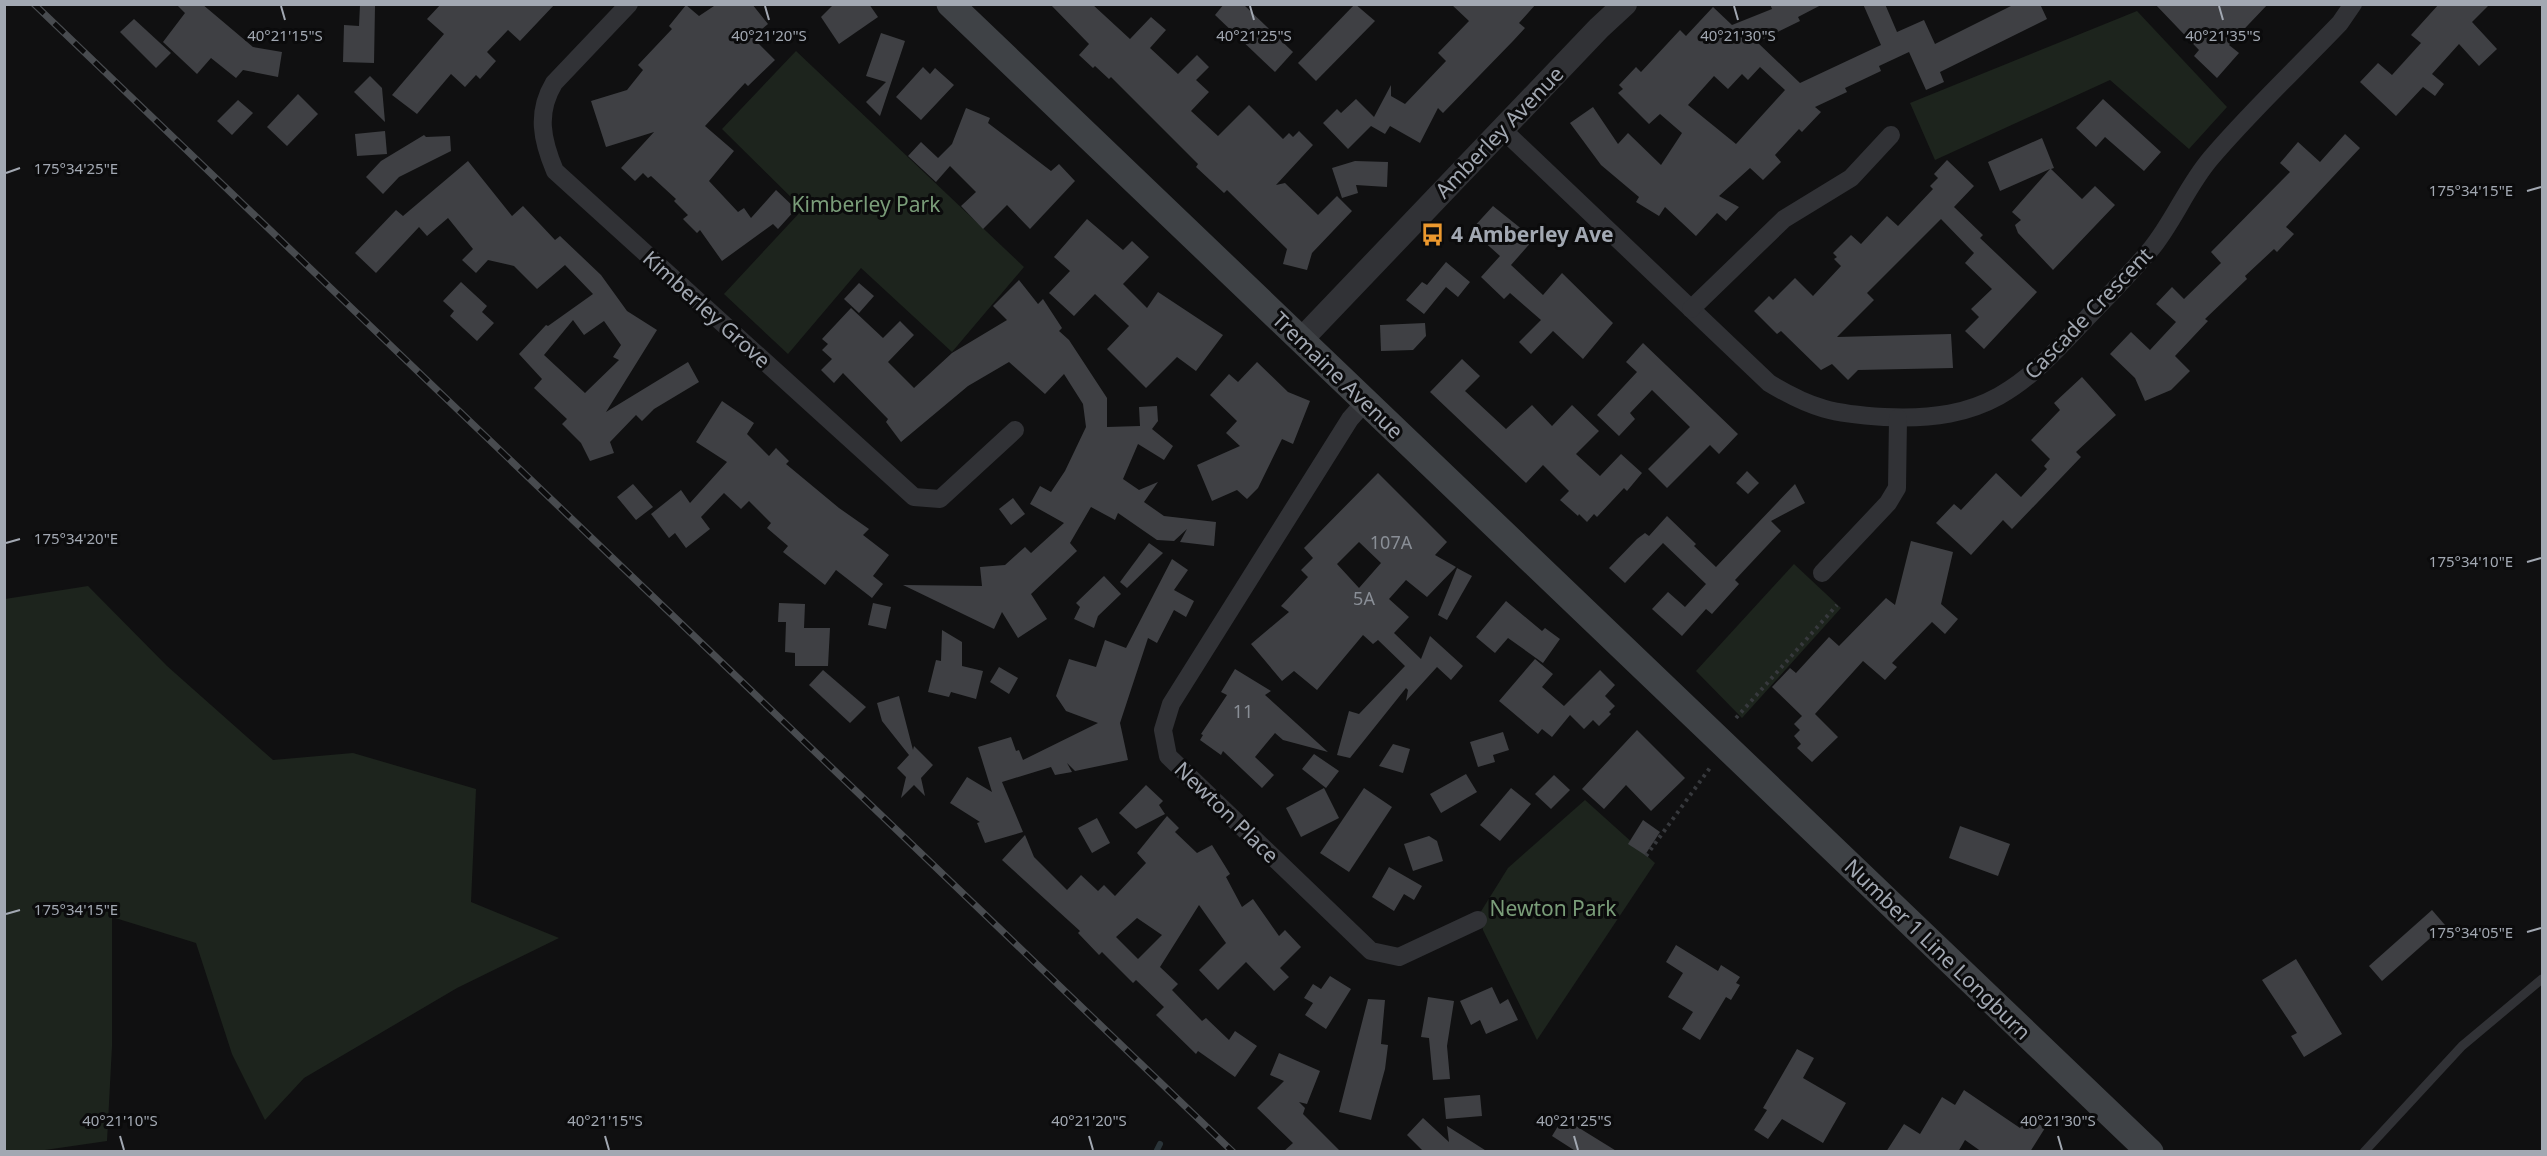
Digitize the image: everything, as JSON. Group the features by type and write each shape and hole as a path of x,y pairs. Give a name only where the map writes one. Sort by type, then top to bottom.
{"main road":[{"name":"Tremaine Avenue","path":"950,4 1727,746"},
{"name":"Number 1 Line Longburn","path":"1727,746 2150,1152"}],"street":[{"name":"Kimberley Grove","path":"629,4 554,83 545,98 541,122 544,145 555,171 914,497 940,499 1015,430"},
{"name":"Amberley Avenue","path":"1301,340 1625,4"},
{"name":"Cascade Crescent","path":"1502,129 1769,383 1797,400 1822,411 1898,418 1953,415 1982,406 2005,395 2047,361 2152,248 2211,159 2340,23 2353,4"},
{"path":"1691,309 1784,219 1851,178 1891,135"},
{"name":"Newton Place","path":"1365,402 1350,419 1171,704 1163,730 1168,756 1371,951 1399,957 1478,920"},
{"path":"1822,573 1882,509 1896,488 1898,418"}],"lane":[{"path":"2364,1152 2462,1046 2542,980"}],"path":[{"path":"1736,718 1837,605"},
{"path":"1646,856 1727,746"}],"green space":[{"path":"2137,11 2227,107 2189,149 2110,80 1935,160 1910,103"},
{"name":"Kimberley Park","path":"796,51 1024,267 952,352 861,268 788,354 724,294 803,209 722,129"},
{"path":"1794,564 1841,608 1742,718 1696,671"},
{"path":"88,586 167,666 273,760 353,753 476,789 471,902 559,938 457,988 304,1078 265,1120 232,1054 196,943 112,917 112,1046 107,1141 38,1151 5,1151 5,599"},
{"name":"Newton Park","path":"1585,800 1655,863 1537,1040 1483,930 1480,913 1508,868"}],"building":[{"path":"176,4 202,4 253,47 282,52 278,77 243,70 236,78 211,58 197,74 163,42 185,13"},
{"path":"441,4 555,4 520,41 508,30 487,52 496,61 480,79 476,75 465,87 451,74 417,114 392,95 444,34 427,19"},
{"path":"717,4 752,4 768,24 752,37 775,60 748,86 745,83 705,126 734,151 709,181 738,212 744,208 751,218 776,190 796,209 778,229 773,224 722,261 700,230 697,233 683,219 688,215 674,201 676,199 651,176 648,178 643,173 635,181 621,168 654,132 606,147 591,101 627,90 643,70 638,65 672,29 669,26 686,5 699,16"},
{"path":"834,4 869,4 878,17 839,44 821,17"},
{"path":"1050,4 1092,4 1130,39 1151,17 1166,30 1150,48 1178,74 1197,55 1209,67 1196,80 1209,92 1191,111 1218,136 1249,105 1283,139 1289,133 1293,137 1299,131 1313,145 1276,185 1285,183 1318,215 1337,196 1352,211 1312,253 1307,270 1283,264 1287,249 1227,190 1224,193 1196,167 1198,164 1111,77 1109,79 1095,66 1093,68 1079,55 1089,44"},
{"path":"1224,4 1243,4 1293,52 1275,72 1215,15"},
{"path":"1355,4 1375,21 1316,81 1298,63"},
{"path":"1451,4 1536,4 1519,23 1525,28 1513,41 1443,113 1438,108 1420,143 1390,126 1385,134 1371,126 1348,149 1323,123 1337,109 1341,113 1356,99 1374,117 1391,85 1391,96 1405,104 1446,61 1438,53 1469,21"},
{"path":"1770,4 1823,4 1798,17 1800,21 1757,42 1800,83 1881,45 1863,4 1885,4 1897,32 1924,20 1935,44 2015,4 2040,4 2047,19 1940,72 1944,82 1926,90 1909,52 1879,66 1881,71 1845,88 1847,92 1815,107 1821,112 1802,132 1799,129 1775,155 1781,162 1763,180 1750,168 1719,196 1739,207 1726,221 1717,213 1696,236 1665,207 1659,216 1636,202 1639,197 1601,165 1570,123 1593,107 1618,144 1628,133 1661,165 1682,133 1660,114 1649,124 1618,93 1623,89 1619,85 1636,67 1641,72 1680,30 1686,36 1713,7 1732,25 1772,9","holes":["1760,67 1785,90 1736,144 1688,105 1714,76 1728,89 1742,74 1748,80"]},
{"path":"2155,4 2268,4 2229,45 2239,53 2217,78 2194,56 2199,50"},
{"path":"2439,4 2490,4 2472,22 2497,49 2479,66 2459,44 2432,74 2444,84 2435,96 2423,87 2396,116 2360,82 2378,63 2392,75 2421,43 2411,35"},
{"path":"360,5 375,6 374,63 343,62 344,25 359,26"},
{"path":"134,19 171,53 156,68 120,32"},
{"path":"881,33 905,41 880,116 866,102 886,82 866,76"},
{"path":"923,67 930,74 935,68 954,85 921,120 896,97"},
{"path":"370,76 382,88 385,122 354,92"},
{"path":"298,94 318,114 287,146 267,127"},
{"path":"2103,99 2161,152 2144,171 2105,137 2096,147 2076,128"},
{"path":"238,100 253,113 232,135 217,121"},
{"path":"966,108 990,118 988,123 1051,171 1059,164 1075,181 1030,229 1007,205 983,229 961,206 976,192 950,166 936,182 908,156 921,142 938,158 952,144"},
{"path":"385,131 387,154 357,156 355,134"},
{"path":"2345,134 2360,148 2286,227 2294,234 2277,252 2274,249 2245,276 2247,279 2205,319 2208,321 2175,356 2190,371 2171,390 2145,401 2135,378 2110,354 2131,332 2150,350 2176,322 2156,304 2172,287 2184,299 2221,263 2211,252 2290,172 2280,163 2298,142 2320,162"},
{"path":"424,135 426,137 450,136 451,151 399,177 383,194 366,177 381,161"},
{"path":"2042,138 2054,168 2051,169 2082,199 2095,186 2115,205 2053,270 2018,233 2015,225 2021,220 2012,212 2050,169 2000,191 1988,162"},
{"path":"1947,160 1974,186 1954,207 1983,235 1980,238 2037,292 1984,349 1965,331 1979,317 1971,309 1992,289 1965,263 1974,253 1941,219 1867,293 1874,300 1837,337 1951,334 1953,368 1858,370 1848,380 1832,364 1821,370 1781,331 1777,334 1754,311 1769,296 1773,300 1795,278 1813,296 1841,266 1834,259 1837,257 1833,253 1851,235 1861,244 1887,216 1898,226 1933,189 1930,186 1938,178 1934,174"},
{"path":"468,161 512,216 523,206 555,240 560,236 601,275 627,311 657,330 606,412 688,362 699,382 654,409 642,421 636,415 610,442 614,453 590,461 581,443 562,424 567,419 534,388 542,379 519,354 546,325 548,326 593,294 565,265 537,289 514,266 488,260 476,273 462,260 473,249 448,218 427,236 419,227 376,273 355,253 396,210 403,216","holes":["573,320 584,335 604,321 621,345 613,357 619,360 585,393 544,355"]},
{"path":"1355,161 1388,162 1387,187 1356,185 1358,193 1342,198 1332,168"},
{"path":"1493,206 1534,239 1511,265 1543,295 1562,273 1613,323 1583,359 1553,331 1531,354 1519,342 1541,320 1510,293 1504,299 1481,277 1500,256 1471,230"},
{"path":"1087,219 1123,250 1132,241 1149,257 1123,284 1147,308 1158,292 1223,335 1196,371 1177,357 1146,388 1107,349 1129,326 1095,294 1074,316 1049,293 1070,271 1054,257"},
{"path":"1446,262 1470,282 1458,297 1446,287 1424,314 1406,300 1422,282 1427,285"},
{"path":"1019,280 1038,304 1043,299 1062,328 1059,331 1069,340 1107,398 1107,427 1140,426 1139,407 1157,406 1158,421 1152,429 1173,446 1164,460 1138,444 1123,479 1139,490 1158,482 1144,502 1164,516 1216,522 1214,546 1180,542 1187,529 1174,541 1157,540 1118,513 1115,520 1091,507 1070,543 1077,551 1031,594 1047,619 1018,638 1002,612 994,629 903,585 982,586 980,567 1005,565 1025,547 1031,553 1064,523 1030,504 1040,486 1051,492 1065,471 1086,427 1083,404 1064,374 1045,394 1009,362 968,386 901,442 886,422 888,419 843,373 834,383 821,370 832,359 822,350 828,344 822,339 851,308 883,338 900,321 914,335 888,362 914,388 952,353 1007,320 993,306"},
{"path":"461,282 487,306 482,312 494,323 477,341 450,316 454,311 443,301"},
{"path":"859,283 874,296 859,313 844,299"},
{"path":"1425,323 1426,336 1413,350 1381,351 1380,325"},
{"path":"1643,343 1738,434 1719,454 1710,445 1667,488 1648,469 1690,427 1652,390 1630,413 1635,419 1619,436 1597,415 1637,372 1626,362"},
{"path":"1462,359 1480,376 1465,391 1506,429 1532,405 1552,426 1572,405 1599,431 1576,454 1600,476 1621,454 1642,473 1627,491 1624,488 1597,517 1594,514 1587,522 1560,500 1569,491 1543,465 1526,483 1430,392"},
{"path":"1257,362 1288,392 1310,401 1293,444 1282,439 1258,488 1247,499 1237,490 1212,501 1197,465 1240,446 1226,433 1237,421 1210,395 1229,374 1238,382"},
{"path":"2082,377 2116,415 2076,452 2081,457 2012,529 2003,520 1971,555 1936,523 1954,504 1961,510 1996,473 2021,497 2047,469 2044,466 2050,459 2031,440 2060,410 2054,403"},
{"path":"722,401 754,423 747,434 769,456 776,448 789,461 786,464 839,508 869,529 863,535 889,555 873,576 883,584 872,598 836,570 825,585 783,552 788,546 767,528 771,523 749,501 741,509 724,493 701,517 710,529 686,548 675,533 669,538 651,514 681,490 690,503 727,462 696,442"},
{"path":"1747,471 1759,483 1748,494 1736,483"},
{"path":"1378,473 1447,542 1435,555 1456,567 1427,597 1406,580 1389,599 1409,617 1394,633 1421,659 1430,636 1463,666 1451,680 1437,667 1406,701 1408,690 1406,688 1350,758 1337,755 1349,711 1359,714 1405,666 1378,640 1373,644 1363,635 1317,690 1294,671 1282,681 1251,644 1289,612 1281,606 1308,577 1301,570 1313,558 1304,548","holes":["1359,542 1381,563 1359,588 1337,564"]},
{"path":"633,484 653,507 636,520 617,497"},
{"path":"1795,484 1805,503 1771,521 1781,531 1735,580 1739,584 1712,614 1706,609 1682,636 1652,609 1668,592 1685,607 1706,584 1663,543 1625,583 1609,568 1637,539 1645,533 1649,536 1667,516 1716,567"},
{"path":"1013,498 1025,514 1011,525 999,509"},
{"path":"1911,541 1953,552 1941,604 1958,619 1945,634 1932,622 1892,663 1897,667 1885,680 1863,661 1815,714 1838,737 1812,762 1797,748 1801,744 1794,736 1800,730 1794,724 1802,716 1772,687 1790,668 1796,673 1829,637 1839,646 1886,598 1895,605"},
{"path":"1149,543 1163,553 1127,588 1120,582"},
{"path":"1172,559 1188,570 1174,590 1194,601 1186,617 1174,610 1157,643 1148,638 1120,723 1128,760 1075,771 1067,763 1072,772 1055,775 1051,767 1002,782 1023,832 985,843 977,823 980,822 950,803 967,777 992,792 978,747 1011,737 1016,751 1019,750 1023,760 1098,723 1066,711 1056,696 1069,659 1096,667 1105,640 1126,648"},
{"path":"1457,568 1472,576 1447,620 1438,615"},
{"path":"1104,576 1121,594 1098,616 1094,628 1074,619 1080,607 1076,603"},
{"path":"1506,601 1542,631 1545,628 1560,639 1543,663 1508,638 1495,653 1476,637"},
{"path":"779,603 805,604 804,628 830,628 828,666 795,666 795,653 785,652 786,622 778,622"},
{"path":"873,603 891,607 886,629 868,625"},
{"path":"942,630 962,642 962,666 983,671 976,699 951,692 949,697 928,692 936,660 941,661"},
{"path":"1535,659 1553,674 1542,687 1564,706 1600,670 1615,685 1605,696 1615,706 1609,712 1611,714 1599,726 1593,720 1584,729 1570,715 1552,737 1542,729 1538,734 1499,701"},
{"path":"999,667 1018,678 1009,694 990,682"},
{"path":"1235,669 1271,691 1265,695 1328,752 1283,740 1275,733 1255,757 1274,775 1262,788 1223,751 1221,755 1200,740 1203,735 1201,734 1227,695 1221,692"},
{"path":"823,670 866,707 850,723 809,685"},
{"path":"899,696 913,750 914,746 933,765 921,778 925,796 914,785 901,798 906,777 897,768 909,755 882,721 877,703"},
{"path":"1637,730 1685,778 1651,811 1626,785 1604,809 1582,789"},
{"path":"1503,732 1509,750 1493,755 1495,762 1478,767 1470,742"},
{"path":"1393,744 1410,749 1403,773 1379,766"},
{"path":"1314,754 1339,771 1326,788 1302,769"},
{"path":"1466,774 1477,792 1441,813 1430,794"},
{"path":"1554,775 1570,790 1551,809 1535,794"},
{"path":"1146,785 1163,801 1159,805 1165,814 1136,829 1119,813"},
{"path":"1324,788 1339,818 1301,837 1286,808"},
{"path":"1364,788 1392,807 1349,872 1320,853"},
{"path":"1511,788 1531,804 1500,841 1480,825"},
{"path":"1167,816 1179,828 1175,832 1197,853 1212,845 1230,874 1226,877 1242,907 1253,899 1279,936 1285,930 1301,947 1280,968 1289,977 1274,991 1246,962 1218,990 1199,970 1226,943 1199,905 1160,967 1178,984 1172,990 1202,1021 1206,1018 1229,1040 1235,1031 1257,1046 1235,1077 1198,1051 1196,1054 1156,1015 1164,1007 1136,980 1133,983 1102,952 1099,955 1078,933 1080,931 1002,860 1025,835 1034,857 1067,890 1081,875 1098,891 1104,885 1115,896 1146,863 1137,853","holes":["1137,918 1162,935 1138,959 1116,937"]},
{"path":"1097,818 1110,843 1092,853 1078,828"},
{"path":"1643,820 1660,832 1645,855 1628,844"},
{"path":"1960,826 2010,844 1998,876 1949,858"},
{"path":"1429,836 1437,841 1443,861 1413,871 1404,844"},
{"path":"1389,867 1422,886 1414,900 1404,894 1394,911 1372,897"},
{"path":"2432,910 2445,925 2382,981 2369,966"},
{"path":"1676,945 1718,971 1721,965 1740,977 1736,983 1740,985 1731,1000 1726,997 1700,1040 1682,1029 1693,1012 1668,997 1683,973 1666,962"},
{"path":"2296,959 2342,1034 2304,1057 2291,1036 2297,1033 2262,980"},
{"path":"1330,976 1351,989 1326,1029 1305,1015 1313,1003 1304,998 1313,984 1321,989"},
{"path":"1492,987 1500,1004 1508,999 1518,1020 1486,1034 1480,1020 1471,1025 1460,1001"},
{"path":"1428,997 1454,1001 1447,1046 1450,1079 1433,1080 1429,1038 1421,1037"},
{"path":"1368,999 1385,1000 1381,1044 1388,1045 1385,1069 1371,1120 1339,1112"},
{"path":"1797,1049 1814,1058 1803,1078 1846,1103 1823,1143 1782,1119 1768,1139 1754,1130 1767,1110 1763,1108"},
{"path":"1279,1053 1320,1071 1307,1104 1299,1102 1305,1108 1303,1114 1341,1152 1283,1152 1293,1143 1257,1108 1284,1081 1270,1075"},
{"path":"1964,1090 2020,1128 2028,1117 2045,1128 2030,1152 1982,1152 1965,1140 1958,1152 1886,1152 1904,1124 1920,1134 1942,1097 1955,1105"},
{"path":"1480,1095 1482,1116 1446,1119 1444,1098"},
{"path":"1423,1118 1449,1142 1447,1126 1488,1152 1424,1152 1407,1135"},
{"path":"1563,1118 1618,1152 1577,1152 1552,1136"}],"waterway":[{"path":"1156,1152 1160,1144"}],"railway":[{"path":"34,4 1233,1152"}],"place":[{"name":"4 Amberley Ave","path":"1433,234"}]}
